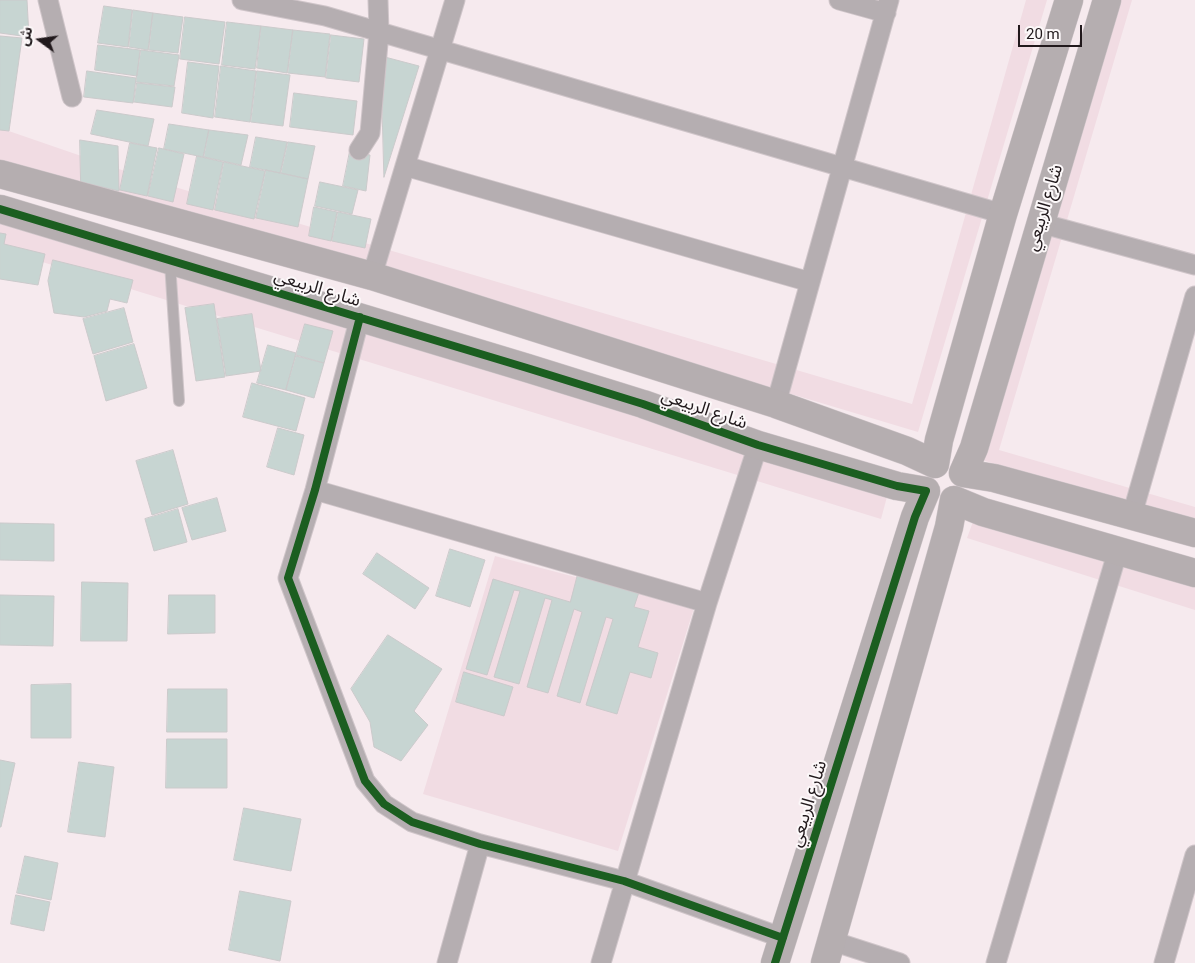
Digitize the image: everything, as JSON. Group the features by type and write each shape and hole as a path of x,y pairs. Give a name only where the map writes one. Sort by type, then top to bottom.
{"street":[{"path":"48,0 72,97"},
{"path":"242,0 325,16 1003,214"},
{"path":"359,150 370,133 379,32 378,0"},
{"path":"372,276 455,0"},
{"path":"776,404 887,7 839,0"},
{"name":"شارع الربيعي","path":"1069,0 1003,214 937,452 924,479 926,491 930,497 941,503 954,500 963,491 968,460 1107,0"},
{"path":"405,166 810,282"},
{"name":"شارع الربيعي","path":"0,174 372,276 776,404 907,451"},
{"name":"شارع الربيعي","path":"0,209 360,317 634,402 758,445 897,486 926,491"},
{"path":"1040,223 1195,265"},
{"path":"1132,515 1195,296"},
{"path":"360,317 316,490 288,578 365,781 384,804 412,822 480,844 624,881 779,951"},
{"path":"601,963 707,603 758,445"},
{"path":"907,451 927,448 943,453 952,459 963,457 994,478 1195,533"},
{"path":"907,451 918,463 918,474 911,483 897,486 908,500 915,517"},
{"path":"983,512 974,504 972,499 973,488 980,480 994,478"},
{"path":"316,490 707,603"},
{"name":"شارع الربيعي","path":"779,951 915,517 926,491"},
{"name":"شارع الربيعي","path":"954,500 983,512 1195,573"},
{"name":"شارع الربيعي","path":"828,952 949,527 954,500"},
{"path":"915,517 921,508 926,505 937,505 946,511 949,527"},
{"path":"949,527 964,514 983,512"},
{"path":"996,963 1118,550"},
{"path":"447,963 480,844"},
{"path":"1164,963 1195,855"},
{"path":"828,952 900,963"}],"lane":[{"path":"170,260 179,401"}],"shaded area":[{"path":"1026,0 1047,0 918,432 151,202 0,162 0,128 151,180 912,404"},
{"path":"1112,0 1132,0 999,450 1195,507 1195,521 978,459"},
{"path":"0,218 888,493 881,519 0,249"},
{"path":"974,519 1195,584 1195,610 967,538"},
{"path":"495,556 694,608 618,851 423,794"}],"building":[{"path":"0,0 27,0 29,37 0,33"},
{"path":"104,6 132,10 128,47 98,43"},
{"path":"133,10 153,13 148,50 129,47"},
{"path":"153,13 183,17 178,53 149,50"},
{"path":"185,17 225,22 219,64 180,59"},
{"path":"227,22 261,26 255,69 222,65"},
{"path":"261,26 293,30 287,73 257,68"},
{"path":"293,30 330,34 325,77 288,73"},
{"path":"331,35 364,39 359,82 326,78"},
{"path":"0,36 22,38 9,131 0,130"},
{"path":"98,45 140,50 137,76 95,70"},
{"path":"141,50 179,55 174,86 136,82"},
{"path":"381,56 419,66 384,177"},
{"path":"188,62 219,66 213,118 182,113"},
{"path":"221,66 256,71 250,122 215,117"},
{"path":"87,71 136,78 133,103 84,97"},
{"path":"257,71 290,75 283,126 251,122"},
{"path":"137,83 175,87 172,107 134,102"},
{"path":"294,93 357,101 353,135 290,127"},
{"path":"97,110 154,119 148,146 91,134"},
{"path":"169,124 209,130 203,157 164,149"},
{"path":"209,130 248,135 241,165 204,157"},
{"path":"256,137 287,142 280,173 250,167"},
{"path":"80,140 118,146 119,191 81,182"},
{"path":"288,142 315,146 308,179 281,173"},
{"path":"130,143 157,148 147,196 120,190"},
{"path":"159,148 184,154 173,202 148,196"},
{"path":"350,151 370,155 366,191 343,186"},
{"path":"197,156 223,162 213,210 187,204"},
{"path":"224,162 265,171 254,219 215,210"},
{"path":"266,170 308,179 298,227 256,218"},
{"path":"320,182 358,190 352,214 315,206"},
{"path":"314,207 337,212 331,241 309,236"},
{"path":"338,212 371,219 365,248 332,241"},
{"path":"0,233 6,234 4,244 45,254 38,285 0,279"},
{"path":"53,260 133,280 127,303 110,299 107,311 84,317 54,313 48,281"},
{"path":"214,304 225,377 196,381 185,308"},
{"path":"124,308 133,342 93,354 83,319"},
{"path":"252,314 261,371 226,376 217,319"},
{"path":"305,324 333,331 324,363 296,355"},
{"path":"134,344 147,388 106,401 94,356"},
{"path":"268,345 296,353 286,390 257,383"},
{"path":"296,356 324,363 314,398 286,390"},
{"path":"252,383 305,398 296,431 243,417"},
{"path":"278,428 304,435 294,475 267,467"},
{"path":"173,450 188,504 152,515 136,461"},
{"path":"217,498 226,531 192,540 182,508"},
{"path":"178,509 187,542 154,551 145,519"},
{"path":"0,523 54,524 54,561 0,560"},
{"path":"450,549 485,560 470,607 436,596"},
{"path":"377,553 429,588 415,609 363,574"},
{"path":"579,570 640,589 634,607 649,611 638,647 658,653 651,678 630,672 617,714 586,705 613,619 606,617 580,703 557,696 582,612 574,609 548,693 527,687 552,600 545,598 519,684 494,677 520,591 514,590 487,675 466,669 493,579 570,602"},
{"path":"82,582 128,583 127,641 81,641"},
{"path":"0,595 54,596 53,646 0,645"},
{"path":"169,595 215,595 215,633 168,634"},
{"path":"388,635 442,669 414,711 428,725 401,761 374,747 370,722 351,689"},
{"path":"464,672 513,687 504,716 456,702"},
{"path":"71,684 71,738 31,738 31,685"},
{"path":"168,689 227,689 227,732 167,732"},
{"path":"167,739 227,739 227,788 166,788"},
{"path":"0,760 15,763 1,827 0,827"},
{"path":"79,762 114,767 105,837 68,832"},
{"path":"244,808 301,819 291,871 234,860"},
{"path":"25,856 58,863 51,900 17,893"},
{"path":"240,891 291,901 280,961 229,950"},
{"path":"16,895 50,902 44,931 11,924"}],"cycle path":[{"path":"0,209 643,404 758,445 897,486 926,491 915,517 775,963"},
{"path":"360,317 315,490 288,578 365,781 384,804 412,822 480,844 624,881 783,938"}]}
